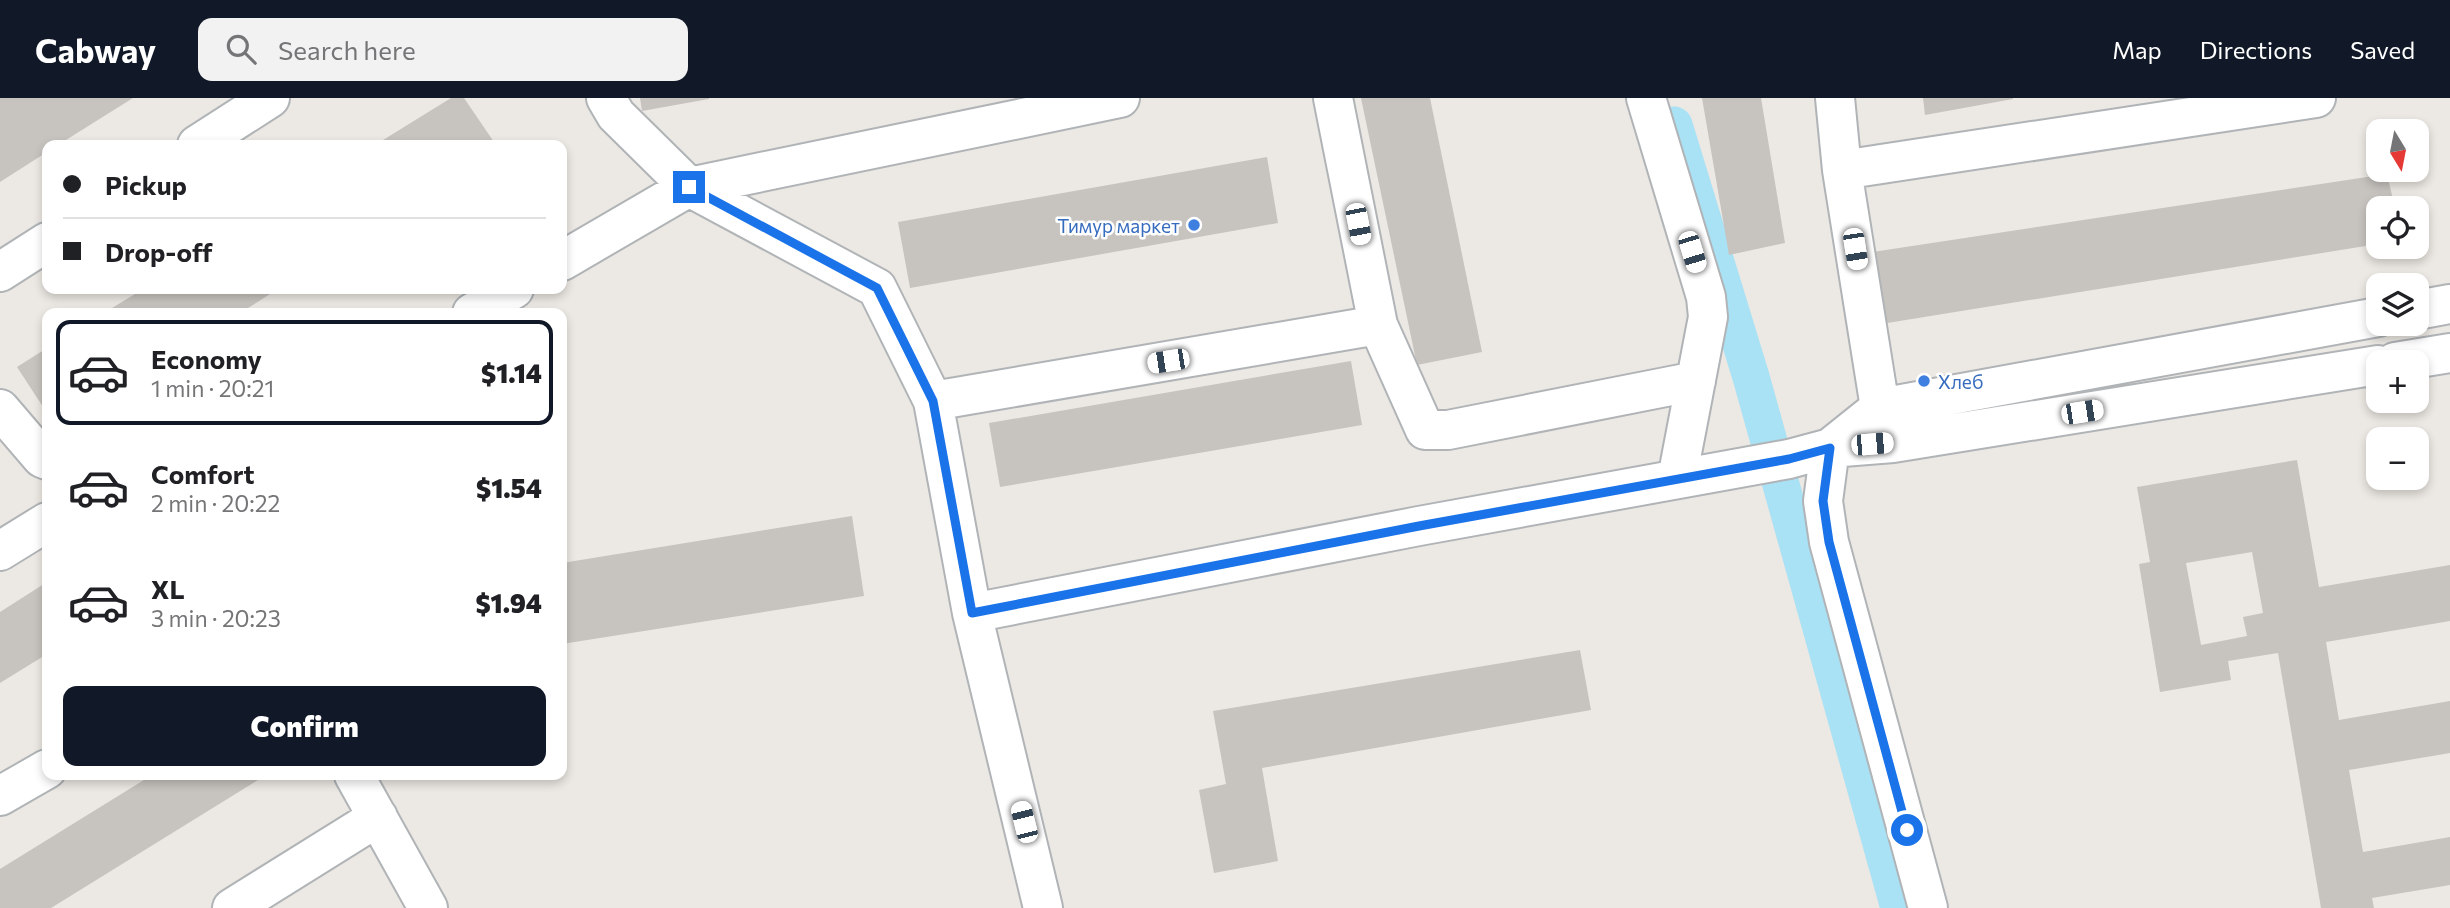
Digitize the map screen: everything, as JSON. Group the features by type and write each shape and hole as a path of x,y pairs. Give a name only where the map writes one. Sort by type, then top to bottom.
{"lane":[{"path":"205,140 270,98"},
{"path":"606,98 616,115 689,187 877,288 933,401 972,613 1043,908"},
{"path":"567,258 689,187 1121,98"},
{"path":"1333,98 1378,325 1425,430 1448,430 1696,381"},
{"path":"1646,98 1706,298 1708,317 1678,479"},
{"path":"1835,98 1842,170 1880,408"},
{"path":"1842,170 2316,98"},
{"path":"0,272 42,245"},
{"path":"481,308 505,294"},
{"path":"2429,308 2450,304"},
{"path":"1928,908 1829,542 1823,501 1830,448 1880,408 2366,319"},
{"path":"933,401 1378,325"},
{"path":"2429,356 2450,353"},
{"path":"972,613 1419,526 1789,459 1830,448 1893,443 2366,367"},
{"path":"0,409 42,458"},
{"path":"0,551 42,525"},
{"path":"0,796 42,772"},
{"path":"357,780 428,908"},
{"path":"232,908 378,817"}],"building":[{"path":"0,98 133,98 66,140 42,140 42,155 0,182"},
{"path":"451,98 464,98 493,140 383,140"},
{"path":"640,98 709,98 709,99 642,111"},
{"path":"1361,98 1430,98 1482,352 1417,365"},
{"path":"1702,98 1761,98 1785,243 1729,255"},
{"path":"1923,98 2013,98 2013,99 1925,115"},
{"path":"1267,157 1278,223 910,288 898,222"},
{"path":"2366,177 2366,182 2389,182 2392,196 2366,196 2366,246 1881,324 1866,253"},
{"path":"135,294 270,294 248,308 112,308"},
{"path":"42,351 42,405 17,367"},
{"path":"1351,361 1362,425 1000,487 989,423"},
{"path":"2297,460 2319,587 2450,565 2450,621 2326,642 2339,720 2450,701 2450,753 2349,770 2363,852 2450,837 2450,885 2372,898 2374,908 2321,908 2278,653 2228,661 2231,680 2160,692 2139,564 2150,562 2137,487","holes":["2252,552 2263,613 2243,617 2247,636 2201,645 2186,563"]},
{"path":"852,516 864,596 567,643 567,562"},
{"path":"42,585 42,657 0,683 0,612"},
{"path":"1580,650 1591,710 1262,768 1278,861 1214,873 1199,790 1226,784 1213,711"},
{"path":"144,780 258,780 51,908 0,908 0,869"}],"waterway":[{"path":"1674,125 1751,377 1899,908"}],"place":[{"name":"Тимур маркет","path":"1194,225"},
{"name":"Хлеб","path":"1924,381"}],"route":[{"path":"689,187 877,288 933,401 972,613 1419,526 1789,459 1830,448 1823,501 1829,542 1907,830"}]}
